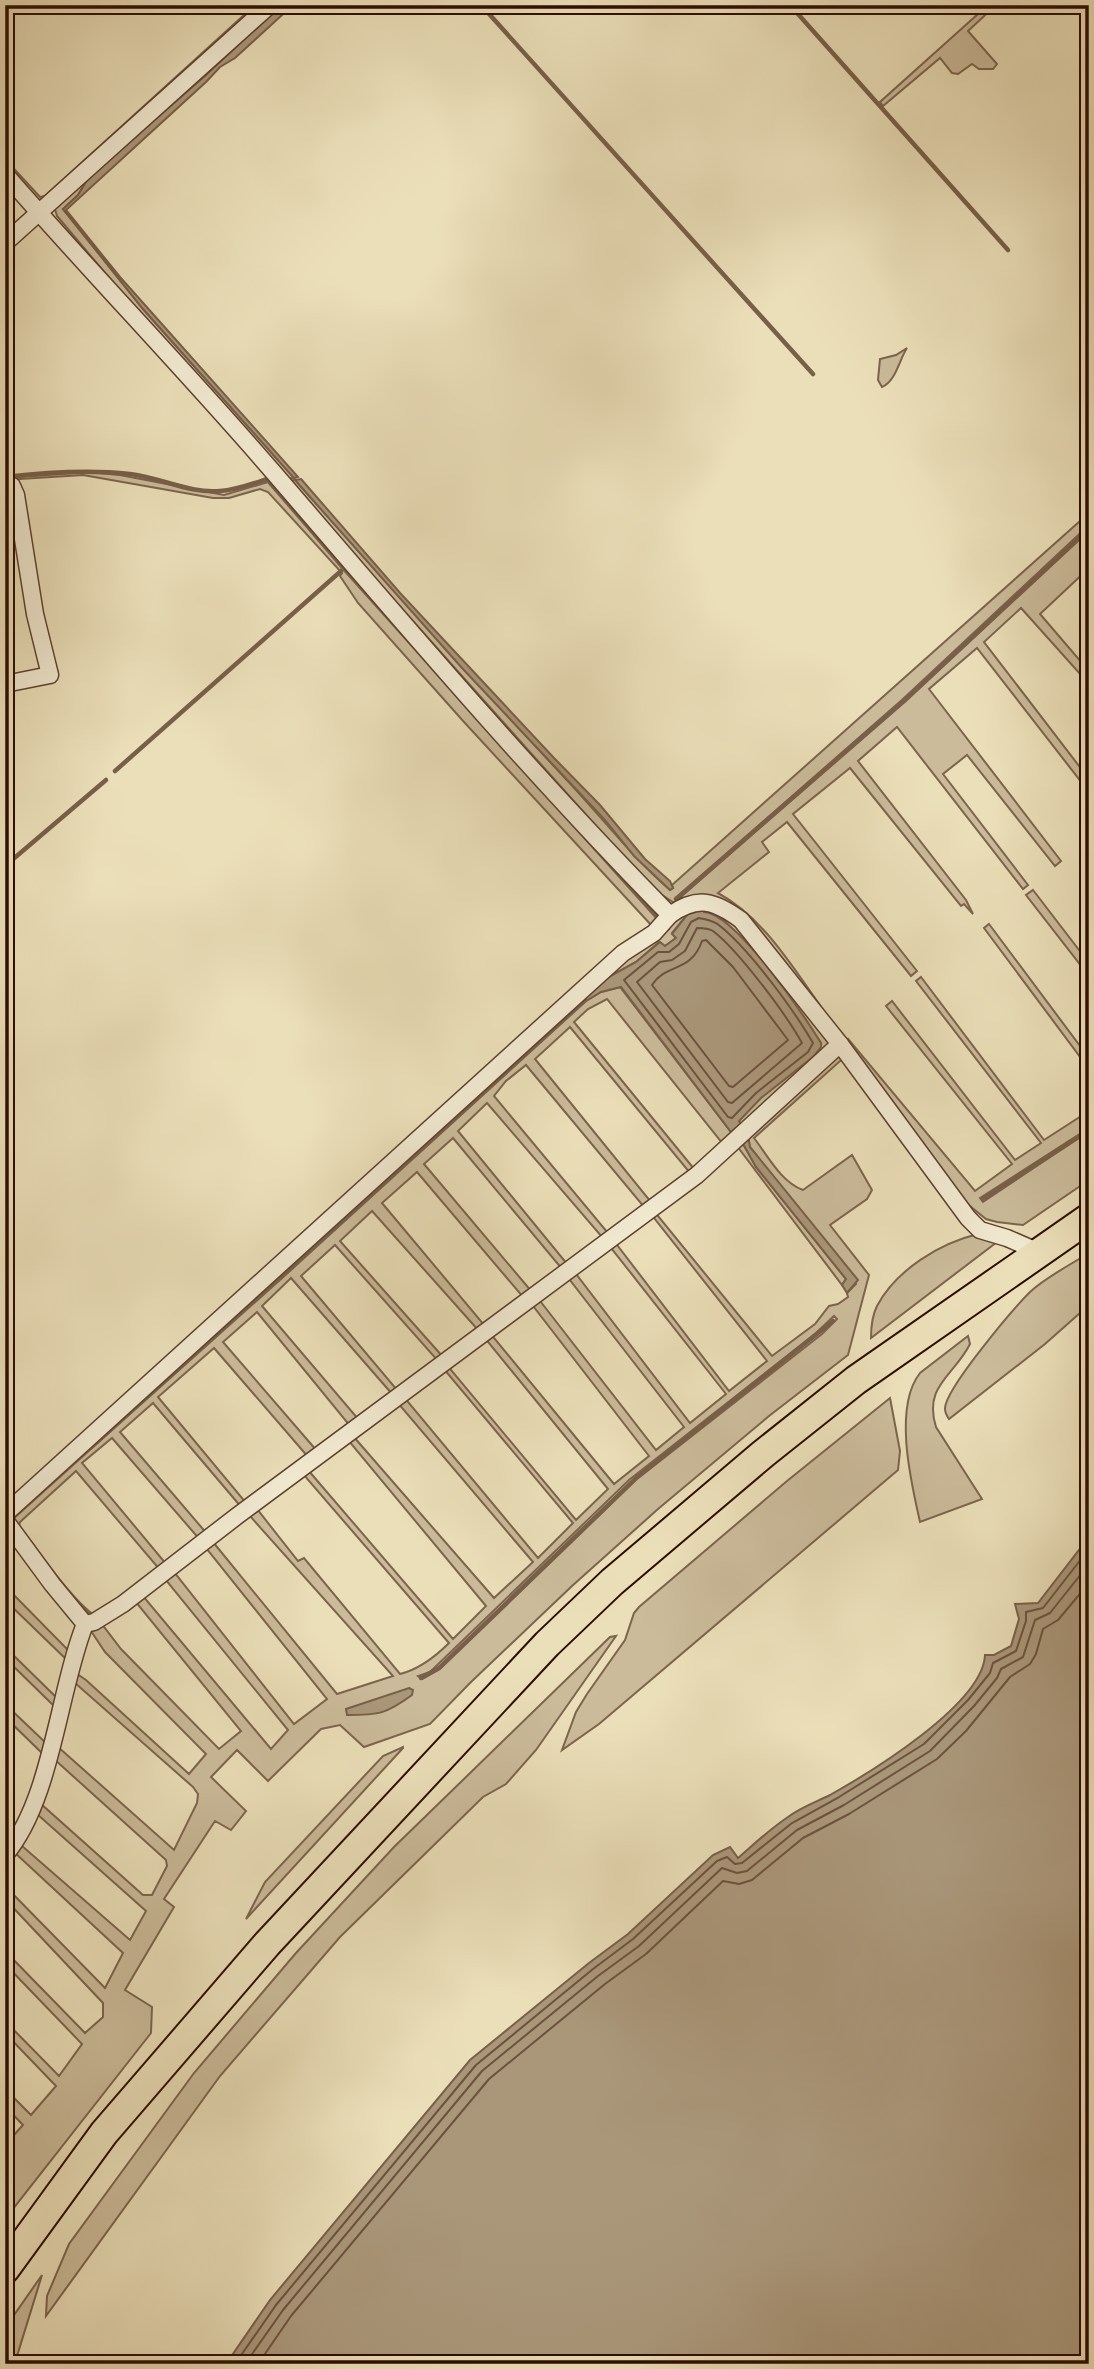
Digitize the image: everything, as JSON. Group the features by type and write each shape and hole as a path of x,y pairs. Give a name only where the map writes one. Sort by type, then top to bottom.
{"highway":[{"path":"5,2269 104,2133 267,1944 547,1644 612,1583 763,1454 856,1380 1089,1217"}],"street":[{"path":"5,243 270,5"},
{"path":"5,174 273,471 513,747 670,915"},
{"path":"5,485 12,486 16,495 35,614 50,675 5,684"},
{"path":"5,1514 623,953 654,933 682,906 696,902 725,908 741,920 840,1044 968,1218 980,1230 1037,1251"},
{"path":"85,1624 94,1622 123,1604 247,1508 697,1175 840,1044"},
{"path":"5,1520 85,1624"},
{"path":"5,1855 23,1831 39,1787 85,1624"}],"shaded area":[{"path":"255,5 264,5 40,202 5,166 5,159 40,197 45,196"},
{"path":"277,5 281,5 89,177 78,195 63,209 143,309 294,478 286,479 133,306 57,216 54,206"},
{"path":"988,5 996,5 968,31 997,64 993,69 979,69 972,64 958,74 952,73 940,58 883,106 880,102"},
{"path":"907,348 894,375 882,387 878,380 880,359 896,355"},
{"path":"88,472 120,475 224,495 268,482 658,920 652,926 464,722 358,603 340,576 342,573 268,492 260,489 229,498 213,498 83,475 5,480"},
{"path":"295,480 629,849 670,890 672,885 1089,513 1089,525 903,699 676,898 678,900 905,701 1089,530 1089,568 1040,614 1089,671 1089,684 1021,608 984,642 1089,779 1089,792 977,648 929,689 1061,861 1055,866 967,755 943,774 1028,885 1023,889 897,727 858,761 966,900 973,914 964,904 961,906 850,768 793,814 917,971 911,976 787,822 762,842 769,852 718,893 750,916 764,930 824,1011 821,1013 735,910 676,904 656,891 638,873 288,481"},
{"path":"1033,890 1089,963 1089,976 1026,895"},
{"path":"700,904 725,913 830,1041 829,1047 723,1144 607,999 588,1009 574,1022 695,1170 690,1173 570,1027 535,1059 651,1202 644,1207 526,1065 506,1081 494,1096 608,1233 602,1237 487,1103 458,1131 568,1265 562,1269 453,1138 424,1164 532,1292 523,1297 417,1172 382,1203 485,1326 479,1331 372,1211 340,1241 443,1357 438,1361 335,1245 301,1276 398,1391 393,1395 291,1278 262,1306 359,1420 350,1426 257,1312 223,1342 317,1451 309,1458 214,1348 158,1397 247,1504 242,1508 153,1403 120,1432 208,1535 201,1541 112,1438 82,1463 167,1565 160,1570 76,1471 20,1522 19,1526 55,1574 95,1616 86,1611 43,1562 13,1519 586,1001 601,992 620,987 731,1132 740,1124 739,1121 748,1109 821,1043 787,993 752,950 724,920 704,913"},
{"path":"692,906 696,912 685,917 672,933 676,938 665,946 659,942 636,962 607,978 288,1270 79,1455 603,974 669,929 667,925"},
{"path":"989,924 1089,1058 1089,1069 984,928"},
{"path":"921,977 1044,1140 1089,1111 1089,1128 980,1198 983,1202 1089,1131 1089,1180 1023,1225 986,1219 965,1202 849,1045 849,1040 975,1191 1012,1164 886,1006 892,1001 1015,1160 1041,1143 916,981"},
{"path":"837,1053 845,1059 754,1138 782,1175 803,1190 852,1155 872,1190 867,1199 830,1225 869,1275 848,1355 769,1416 658,1509 572,1586 430,1724 364,1747 340,1725 321,1729 268,1781 237,1750 211,1777 246,1811 231,1830 215,1821 164,1899 174,1907 125,1990 152,2007 151,2033 5,2219 5,2145 23,2125 5,2106 5,2089 31,2115 56,2086 5,2033 5,2021 59,2076 82,2044 5,1964 5,1951 85,2033 103,2017 103,2003 5,1899 5,1886 105,1988 123,1953 14,1852 21,1845 130,1940 146,1911 37,1814 41,1804 143,1895 152,1895 167,1866 166,1860 54,1759 57,1746 174,1850 197,1803 198,1794 193,1787 75,1683 77,1674 189,1774 206,1754 105,1652 91,1631 101,1623 121,1649 219,1749 241,1731 135,1601 143,1596 271,1749 288,1730 165,1579 174,1572 294,1724 327,1699 206,1548 213,1542 337,1694 393,1676 249,1515 257,1509 298,1561 304,1558 400,1674 433,1658 449,1643 303,1474 308,1470 453,1639 486,1606 348,1440 353,1436 494,1598 533,1562 397,1402 404,1397 538,1558 573,1523 443,1368 447,1365 576,1520 608,1489 484,1337 490,1333 614,1484 649,1456 530,1302 537,1297 656,1450 684,1427 566,1275 573,1270 690,1423 726,1394 608,1244 614,1241 729,1391 767,1361 651,1214 654,1211 772,1356 815,1324 829,1306 848,1297 847,1293 856,1284 750,1147 748,1136","holes":["834,1316 837,1319 822,1334 637,1479 440,1669 422,1679 418,1676 430,1672 629,1480 815,1334"]},
{"path":"742,1142 756,1167 846,1279 842,1285 737,1146"},
{"path":"978,1234 997,1242 871,1338 875,1310 895,1281 934,1251"},
{"path":"1089,1253 1089,1305 1045,1344 949,1419 945,1409 956,1385 1010,1314 1036,1287"},
{"path":"968,1336 970,1344 937,1391 933,1413 936,1427 982,1499 920,1522 906,1445 907,1405 920,1373"},
{"path":"890,1398 900,1451 898,1470 599,1724 562,1750 576,1712 625,1640 634,1613 639,1607 787,1481"},
{"path":"5,1586 71,1653 69,1662 5,1600"},
{"path":"616,1636 536,1750 506,1784 483,1797 340,1937 220,2076 46,2316 47,2296 69,2244 194,2073 296,1953 394,1847 610,1637"},
{"path":"5,1647 59,1700 56,1708 5,1658"},
{"path":"5,1704 47,1744 44,1755 5,1717"},
{"path":"403,1747 246,1919 265,1882 383,1756"},
{"path":"42,2275 17,2356 12,2364 5,2364 5,2328"}],"water":[{"path":"281,5 293,5 235,58 220,67 66,210 120,277 298,477 294,478 143,309 63,209 78,195 89,177"},
{"path":"301,479 401,594 600,805 645,859 670,881 673,888 670,890 634,856 604,819 462,668 295,480"},
{"path":"700,904 704,912 717,917 733,929 768,967 821,1043 813,1057 761,1098 739,1121 741,1124 731,1132 621,987 601,992 586,1001 584,999 607,978 636,962 660,942 665,946 676,938 672,934 688,914 695,912 692,906"},
{"path":"748,1136 750,1147 858,1280 847,1293 842,1285 846,1279 756,1167 742,1142"},
{"path":"1089,1537 1089,2364 226,2364 270,2300 470,2060 628,1934 713,1855 730,1847 738,1858 793,1813 830,1795 897,1754 946,1715 966,1694 979,1674 985,1655 994,1655 1011,1646 1019,1619 1015,1604 1038,1603"},
{"path":"409,1688 413,1690 412,1695 388,1710 375,1714 347,1715 346,1709"}],"waterway":[{"path":"481,5 813,374"},
{"path":"790,5 1008,250"},
{"path":"5,477 68,472 114,472 209,491 232,489 267,479 354,578"},
{"path":"676,899 904,701 1089,529"},
{"path":"115,771 341,571"},
{"path":"5,866 106,780"},
{"path":"610,864 657,916"},
{"path":"91,1447 585,1000"},
{"path":"983,1199 1089,1130"},
{"path":"421,1678 439,1668 636,1478 833,1321"}]}
